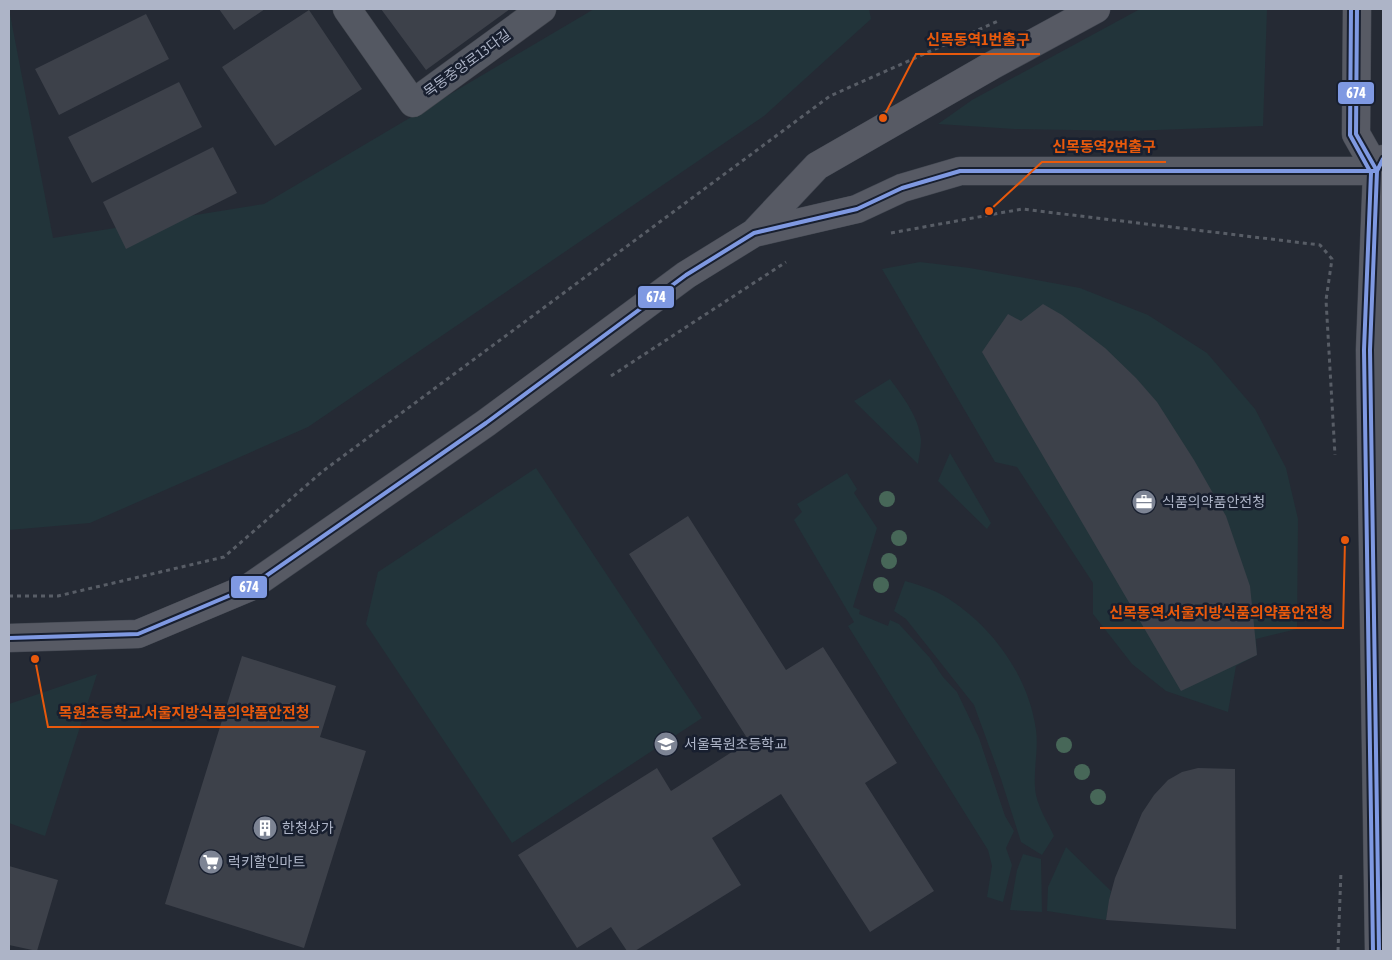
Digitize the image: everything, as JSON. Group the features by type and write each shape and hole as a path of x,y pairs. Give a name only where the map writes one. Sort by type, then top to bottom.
{"main road":[{"path":"9,638 138,634 250,587 486,423 686,275 754,233 817,166 991,66 1096,9"},
{"path":"1357,9 1356,134 1380,165 1370,350 1379,951"},
{"path":"754,233 857,209 902,188 960,171 1380,165"}],"street":[{"name":"목동중앙로13다길","path":"347,9 412,103 542,9"}],"path":[{"path":"9,596 58,596 224,557 324,471 830,96 1004,18"},
{"path":"885,234 1022,210 1320,245 1332,259 1326,300"},
{"path":"610,377 792,258"}],"shaded area":[{"path":"9,9 53,238 264,204 594,9 869,9 871,19 764,116 308,427 90,523 9,530"},
{"path":"1140,9 1267,9 1263,126 1130,131 1014,129 938,124 972,100"},
{"path":"920,262 970,268 1080,288 1148,315 1207,353 1255,409 1286,468 1298,519 1297,629 1256,639 1257,655 1236,666 1228,712 1166,691 1132,664 1093,614 1093,583 1017,467 995,462 882,269"},
{"path":"890,379 914,415 920,432 918,464 854,401"},
{"path":"950,453 991,523 987,529 938,481"},
{"path":"536,468 702,718 512,843 366,624 378,572"},
{"path":"847,473 857,489 854,493 877,528 853,607 860,610 859,614 888,626 890,620 899,624 930,658 943,677 957,692 979,738 1005,816 1014,831 1006,848 1012,865 1003,902 987,897 992,866 988,850 848,626 854,622 794,520 802,512 797,504"},
{"path":"905,581 935,591 961,608 992,636 1016,671 1032,710 1036,730 1035,787 1037,800 1054,836 1042,855 1021,842 1001,779 974,705 906,619 894,611"},
{"path":"97,674 45,836 9,823 9,704"},
{"path":"1066,847 1111,891 1106,920 1047,911 1048,887"},
{"path":"1023,854 1041,859 1042,912 1010,910 1017,870"}],"building":[{"path":"219,9 265,9 234,30"},
{"path":"381,9 510,9 426,70"},
{"path":"309,10 362,89 275,146 222,67"},
{"path":"146,14 169,59 59,115 35,69"},
{"path":"179,82 202,127 92,183 68,137"},
{"path":"213,147 237,193 126,249 103,202"},
{"name":"식품의약품안전청","path":"1043,304 1062,315 1105,348 1136,378 1157,402 1194,460 1226,516 1250,586 1257,655 1181,691 982,352 1008,314 1021,321"},
{"path":"688,516 786,670 823,647 897,763 865,783 934,891 870,932 781,794 712,838 741,885 635,951 627,951 611,927 577,948 518,855 657,768 671,791 749,741 629,554"},
{"name":"한청상가","path":"242,656 336,686 320,737 366,751 304,948 165,904"},
{"path":"1198,768 1235,769 1236,929 1106,920 1115,878 1142,813 1154,795 1168,780 1182,772"},
{"path":"9,866 58,880 37,951 9,945"}],"transit line":[{"path":"1351,9 1350,135 1371,173 1364,350 1373,951"},
{"name":"674","path":"1357,9 1356,134 1377,171"},
{"name":"674","path":"1379,951 1370,350 1377,171 1383,159"},
{"name":"674","path":"9,638 138,634 250,587 486,423 686,275 754,233 857,209 902,188 960,171 1377,171"}],"place":[{"name":"신목동역1번출구","path":"883,118"},
{"name":"신목동역2번출구","path":"989,211"},
{"name":"식품의약품안전청","path":"1144,502"},
{"name":"신목동역.서울지방식품의약품안전청","path":"1345,540"},
{"name":"목원초등학교.서울지방식품의약품안전청","path":"35,659"},
{"name":"서울목원초등학교","path":"666,744"},
{"name":"한청상가","path":"265,828"},
{"name":"럭키할인마트","path":"211,862"}]}
